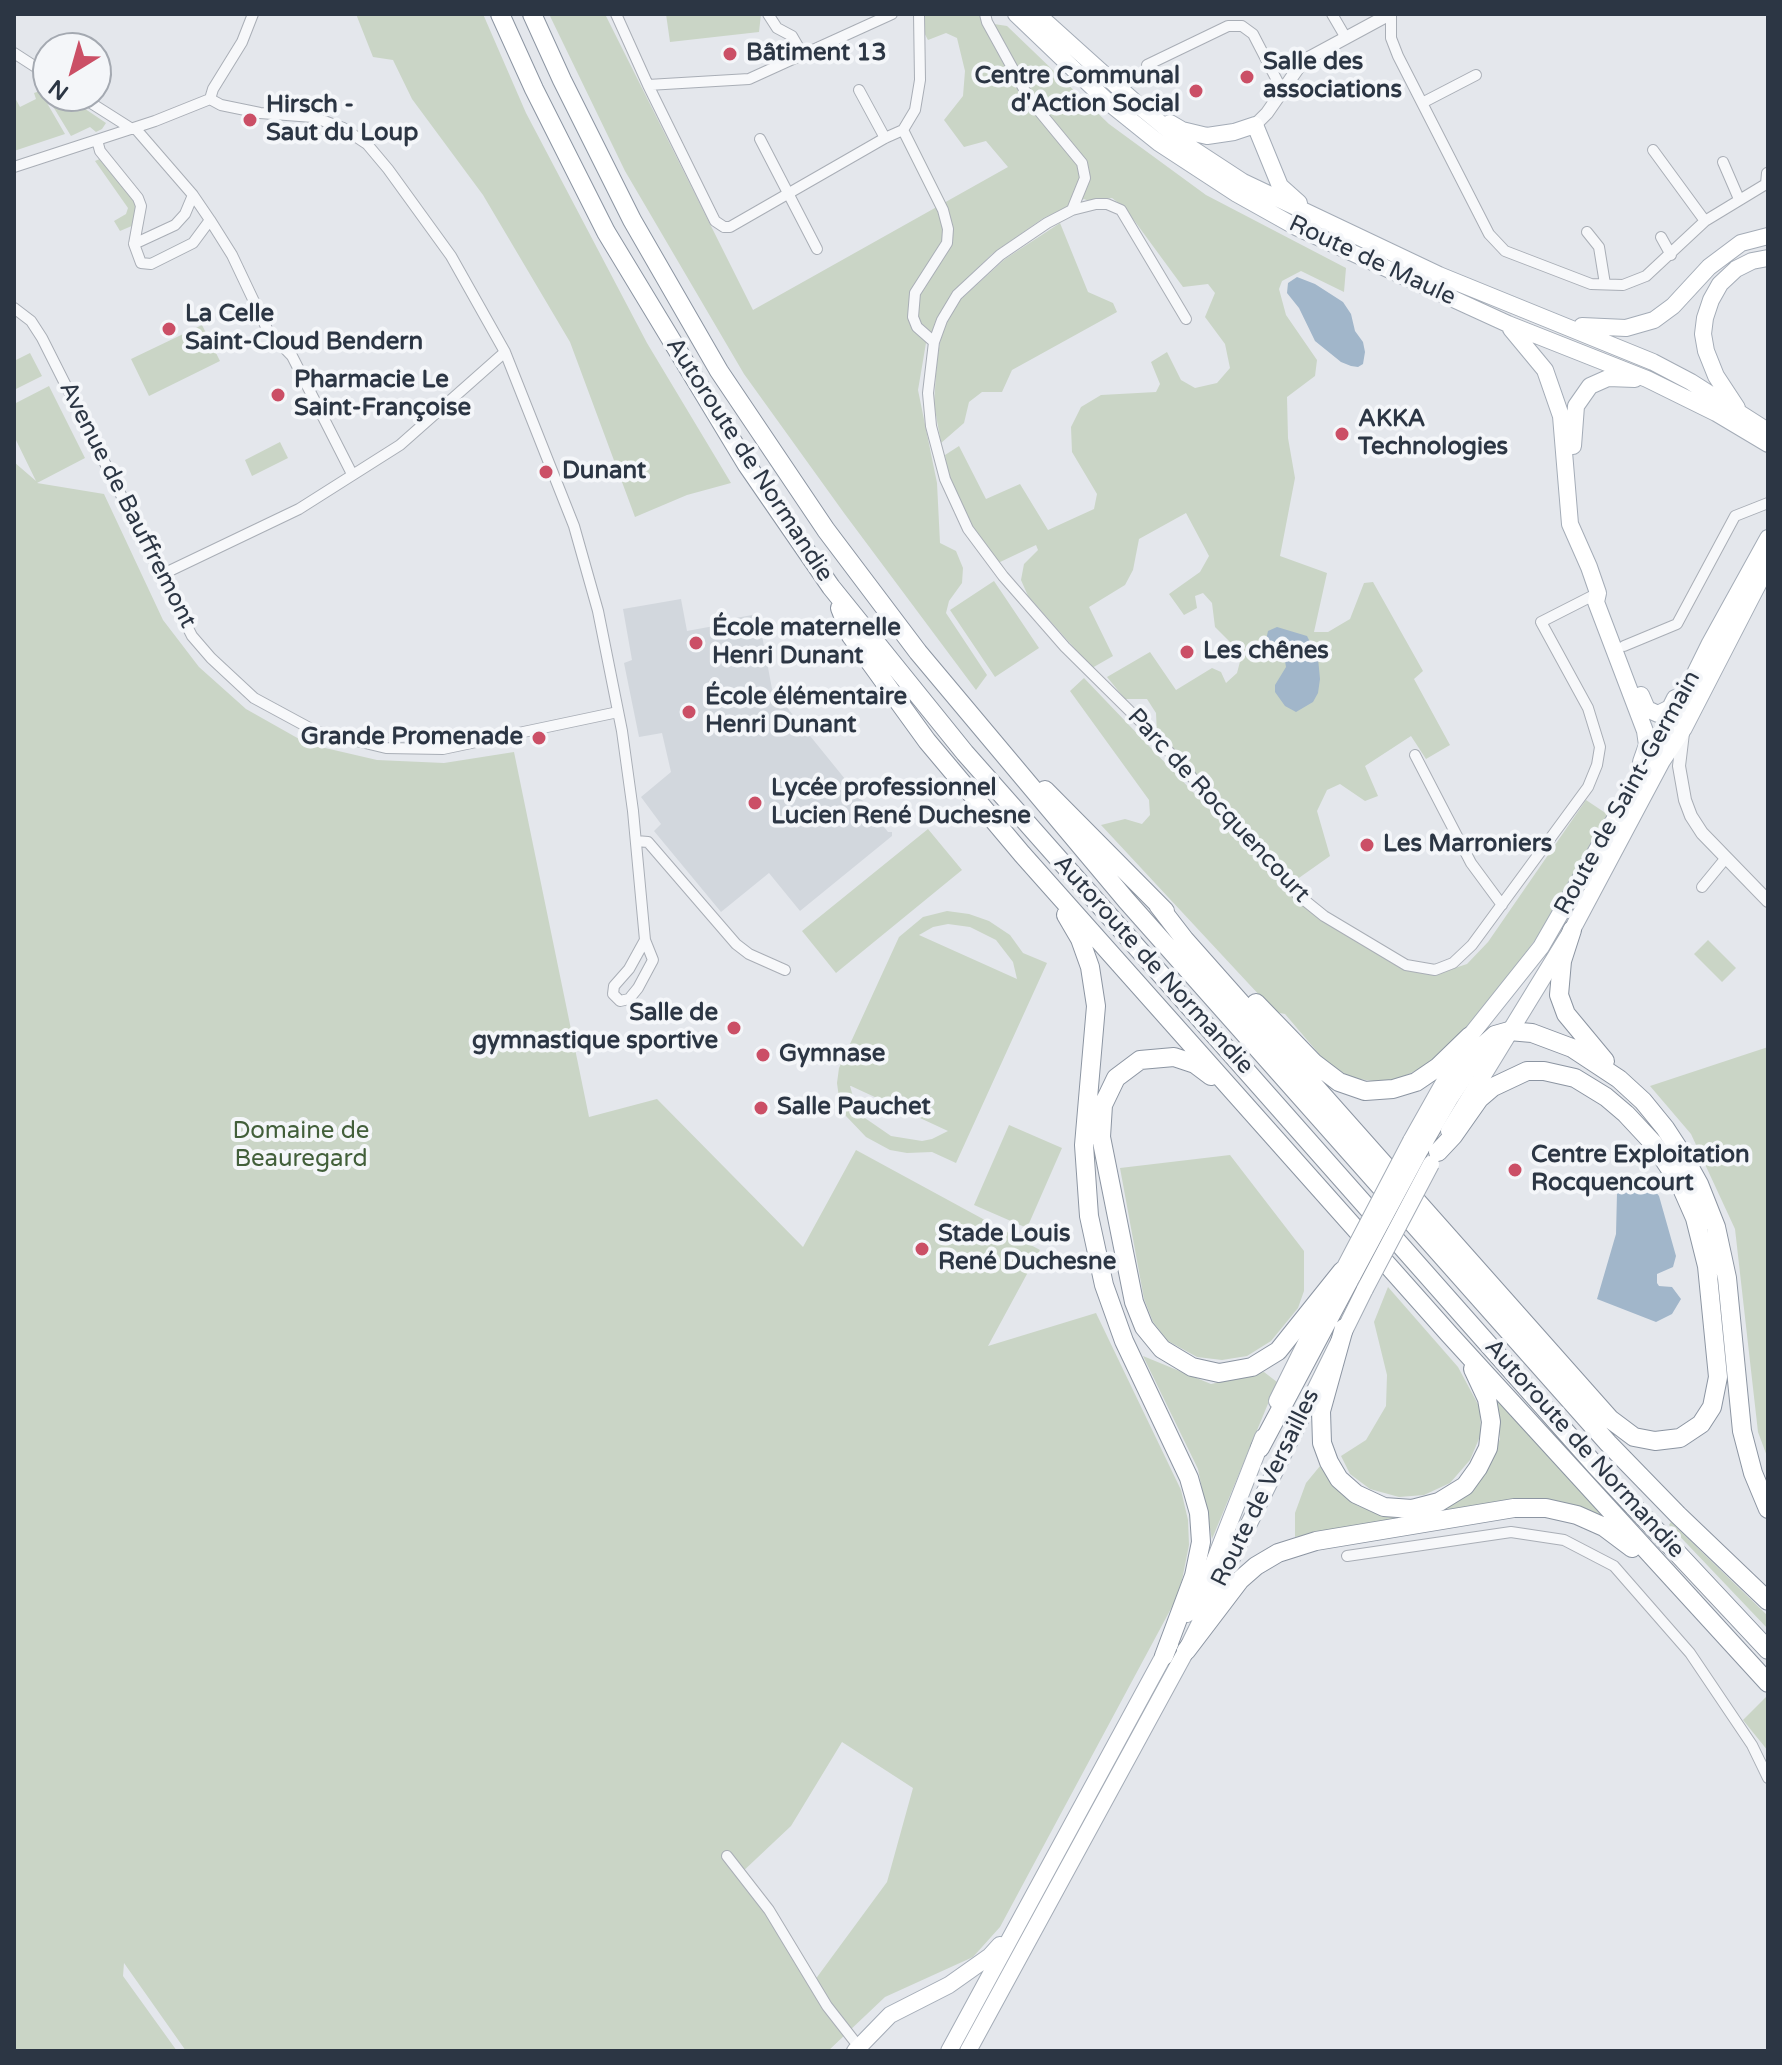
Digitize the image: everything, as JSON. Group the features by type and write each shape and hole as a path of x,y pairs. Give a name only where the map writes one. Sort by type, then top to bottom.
{"highway":[{"name":"Autoroute de Normandie","path":"500,14 606,232 747,465 831,587 965,753 1595,1465 1768,1650"},
{"name":"Autoroute de Normandie","path":"532,14 632,220 719,371 826,530 918,652 1137,912 1608,1443 1768,1601"},
{"path":"831,587 851,636 927,741 1022,854 1449,1334 1768,1683"},
{"path":"1016,772 1047,791 1314,1063 1339,1082 1365,1091 1393,1089 1416,1082 1438,1067 1470,1036"},
{"path":"1022,854 1027,865 1068,917 1090,967 1096,1006 1084,1145 1089,1216 1104,1285 1124,1341 1189,1478 1199,1513 1201,1542 1194,1576 1164,1656"},
{"path":"1158,905 1185,940 1610,1419 1634,1437 1655,1441 1680,1438 1701,1424 1712,1407 1718,1377 1707,1266 1695,1218 1680,1184 1653,1143 1626,1114 1575,1078 1544,1071 1527,1071 1493,1087 1479,1099 1453,1136 1425,1152"},
{"path":"1572,930 1562,961 1559,995 1566,1014 1619,1079 1643,1101 1665,1128 1699,1184 1716,1227 1727,1278 1742,1431 1753,1473 1768,1509"},
{"path":"1250,1108 1195,1064 1174,1057 1140,1060 1116,1078 1103,1105 1101,1137 1134,1302 1144,1327 1162,1349 1192,1367 1219,1373 1252,1367 1278,1351 1346,1271 1425,1152 1449,1098 1485,1044 1495,1035 1509,1031 1532,1033 1572,1048 1619,1079"},
{"path":"1260,1448 1346,1271"},
{"path":"1344,1328 1321,1411 1320,1433 1325,1453 1334,1472 1347,1487 1373,1503 1394,1509 1422,1508 1449,1498 1472,1477 1488,1448 1491,1422 1487,1399 1474,1371 1449,1334"},
{"path":"1186,1651 1240,1580 1278,1553 1316,1541 1514,1508 1546,1508 1577,1515 1604,1527 1625,1542 1699,1611"}],"main road":[{"name":"Route de Maule","path":"1016,14 1062,61 1128,119 1237,194 1296,227 1508,324 1647,379 1726,418 1768,444"},
{"name":"Route de Maule","path":"1037,14 1188,146 1243,182 1439,275 1653,362 1768,431"},
{"path":"1048,14 1064,31 1064,38"},
{"path":"1138,105 1182,130 1200,135 1225,133 1255,125 1285,192 1342,225 1347,233"},
{"path":"1565,324 1602,329 1626,328 1654,320 1673,306 1709,267 1741,243 1768,236"},
{"path":"1740,413 1716,376 1706,351 1703,334 1705,318 1720,284 1736,269 1768,258"},
{"path":"1508,324 1534,354 1551,385 1561,416 1570,524 1586,559 1598,593 1596,602 1645,731 1647,745 1638,769 1640,775"},
{"path":"1586,559 1575,480 1573,427 1576,406 1590,386 1600,380 1618,377 1647,379"},
{"name":"Route de Saint-Germain","path":"1470,1036 1541,947 1674,716 1768,538"},
{"name":"Route de Saint-Germain","path":"1572,930 1662,761 1684,728 1766,570"},
{"path":"1598,593 1607,600 1644,704 1658,714 1670,708 1698,653 1710,643"},
{"path":"1509,1031 1572,930"},
{"name":"Route de Versailles","path":"968,2051 1186,1651 1365,1289 1425,1152 1470,1036"},
{"name":"Route de Versailles","path":"949,2051 1212,1567 1260,1448"},
{"path":"857,2049 890,2015 949,1985 990,1956 1025,1912"}],"street":[{"path":"210,99 242,42 253,14"},
{"path":"616,14 718,225 730,227 903,130 915,110 920,80 919,14"},
{"path":"768,14 777,28 792,36 803,55"},
{"path":"648,85 749,79 892,14"},
{"path":"985,14 1030,100 1082,163 1085,178 1072,210"},
{"path":"1332,14 1346,38"},
{"path":"1255,125 1283,92 1303,61 1390,14 1394,47 1489,234 1505,251 1591,284 1623,285 1646,276 1705,221 1766,184 1767,173"},
{"path":"1147,65 1228,26 1242,26 1253,34 1283,92"},
{"path":"14,53 32,65"},
{"path":"1422,103 1476,75"},
{"path":"859,90 885,138"},
{"path":"14,167 210,99 221,105 260,113 313,117 343,128 367,144 388,169 451,256 505,352 574,526 598,611 618,712 636,841 645,940 653,960 647,976 629,999 620,1001 613,994 614,986 629,969 645,940"},
{"path":"106,112 133,128 193,195 210,220 232,255 268,331 292,356 352,474"},
{"path":"903,130 943,210 948,229 947,243 915,293 913,317 917,327 934,342"},
{"path":"760,139 817,249"},
{"path":"97,140 100,151 141,206 134,244 141,263 151,264 193,243 210,220"},
{"path":"1653,150 1705,221"},
{"path":"1723,162 1739,199"},
{"path":"134,244 175,225 185,214 193,195"},
{"name":"Parc de Rocquencourt","path":"1186,319 1121,210 1107,204 1072,210 1023,238 957,295 942,320 934,342 928,393 931,426 945,479 968,529 1003,576 1065,647 1153,734 1298,895 1350,933 1406,965 1435,970 1461,958 1502,905 1588,787 1597,765 1600,747 1588,708 1541,622 1598,593"},
{"path":"1587,232 1599,247 1605,284"},
{"path":"1661,237 1671,255"},
{"name":"Avenue de Bauffremont","path":"14,308 31,321 42,338 192,636 254,698 315,731 380,748 443,749 618,712"},
{"path":"161,575 299,509 408,439 505,352"},
{"path":"1624,646 1677,624 1735,516 1768,503"},
{"path":"1684,728 1678,755 1685,800 1702,833 1768,901"},
{"path":"1415,755 1471,863 1502,905"},
{"path":"636,841 648,842 736,944 749,954 785,970"},
{"path":"1702,887 1725,859"},
{"path":"1347,1556 1511,1532 1564,1540 1614,1566 1690,1653 1752,1745 1768,1778"},
{"path":"727,1856 769,1910 857,2049"}],"shaded area":[{"name":"Lycée professionnel Lucien René Duchesne","path":"681,599 687,631 714,626 713,622 758,614 772,689 888,832 892,832 892,836 800,911 769,873 721,912 654,831 661,824 641,797 671,772 662,733 639,737 624,663 632,660 623,609"}],"green space":[{"path":"356,14 483,14 526,113 647,343 731,483 687,495 635,517 570,342 483,195 412,99 393,60 373,57"},
{"path":"549,14 605,14 753,310 1008,167 986,141 964,147 944,120 963,96 965,71 957,38 946,33 928,40 914,14 976,14 994,24 1007,26 1109,124 1206,195 1346,268 1344,292 1301,271 1282,281 1279,289 1286,315 1317,360 1315,376 1287,397 1288,438 1295,478 1280,556 1327,573 1314,632 1328,632 1350,619 1364,583 1373,582 1423,671 1414,679 1450,745 1426,759 1411,736 1365,766 1378,796 1365,801 1340,784 1327,790 1317,811 1330,856 1296,880 1278,866 1157,734 1156,713 1147,699 1125,699 1107,677 1150,652 1176,690 1212,668 1221,672 1226,683 1237,673 1242,654 1215,627 1212,603 1203,593 1195,596 1197,608 1184,615 1169,594 1200,572 1209,556 1186,513 1139,539 1133,570 1125,585 1089,607 1113,656 1092,668 1028,596 1021,580 1024,564 1038,550 1036,545 998,563 969,523 948,478 945,455 959,446 986,499 1020,484 1048,530 1094,509 1097,494 1072,452 1071,427 1081,407 1101,395 1156,392 1160,384 1151,362 1167,352 1181,380 1195,388 1217,383 1230,368 1225,344 1205,317 1215,293 1208,284 1183,287 1125,208 1112,198 1084,199 1042,219 992,254 954,291 926,343 918,390 937,483 940,543 956,551 963,568 962,583 949,601 946,613 987,675 976,690 744,374 625,171"},
{"path":"666,14 761,14 759,32 670,42"},
{"path":"14,96 20,107 32,101 32,112 52,112 65,134 14,151"},
{"path":"56,112 90,112 106,123 96,132 90,127 71,136"},
{"path":"102,158 136,199 139,207 134,225 120,231 114,221 126,214 128,208 95,161"},
{"path":"1060,223 1088,292 1113,303 1117,312 1012,370 1002,392 982,392 969,402 964,423 941,443 934,404 943,327 959,301 1005,259"},
{"path":"202,325 220,361 149,396 131,359"},
{"path":"30,353 42,376 14,390 14,361"},
{"name":"Domaine de Beauregard","path":"49,386 85,458 37,483 104,494 163,620 199,667 246,709 308,744 377,760 444,763 514,752 589,1117 657,1099 803,1247 856,1150 1040,1250 988,1346 1096,1313 1181,1490 1188,1520 1189,1545 1174,1603 1000,1927 973,1957 885,1997 828,2051 186,2051 124,1963 123,1976 177,2051 14,2051 14,462 36,481 14,436 14,404","holes":["842,1742 913,1788 887,1882 812,1984 739,1875 791,1826"]},
{"path":"280,442 288,458 252,476 245,460"},
{"path":"994,581 1039,648 995,677 950,610"},
{"path":"1084,678 1280,883 1337,930 1405,965 1443,972 1467,964 1488,942 1586,800 1613,818 1555,912 1491,1001 1434,1063 1388,1083 1351,1078 1325,1061 1285,1014 1275,1012 1101,825 1125,819 1142,824 1150,815 1149,800 1070,691"},
{"path":"928,829 962,870 836,973 802,931"},
{"path":"947,911 989,921 1010,935 1023,953 1047,963 956,1163 932,1152 890,1150 866,1137 846,1116 839,1098 839,1068 899,937 923,917","holes":["948,924 970,927 996,940 1013,962 1017,979 919,935 933,927","851,1086 948,1131 922,1141 891,1136 862,1116"]},
{"path":"1708,940 1736,968 1722,982 1694,954"},
{"path":"1768,1047 1768,1459 1758,1432 1735,1229 1691,1134 1650,1086"},
{"path":"1009,1125 1062,1148 1027,1228 974,1205"},
{"path":"1230,1155 1304,1251 1304,1291 1298,1308 1271,1341 1247,1356 1222,1360 1197,1357 1168,1341 1153,1322 1144,1299 1120,1168"},
{"path":"1388,1287 1458,1367 1480,1408 1481,1434 1470,1460 1450,1483 1424,1495 1399,1497 1370,1489 1350,1474 1341,1456 1366,1440 1386,1406 1387,1375 1374,1322"},
{"path":"1143,1356 1211,1384 1264,1372 1277,1382 1212,1539 1198,1469"},
{"path":"1496,1397 1610,1522 1514,1500 1439,1511 1461,1499 1486,1472 1500,1439"},
{"path":"1320,1466 1335,1487 1358,1506 1403,1518 1295,1537 1295,1513 1306,1483"},
{"path":"1671,1522 1768,1616 1768,1629 1669,1525"},
{"path":"1766,1697 1768,1699 1768,1751 1743,1720"}],"water":[{"path":"1297,277 1315,284 1343,302 1363,342 1363,364 1358,367 1341,362 1315,341 1299,308 1287,293 1288,283"},
{"path":"1277,627 1307,636 1318,658 1318,693 1313,702 1296,712 1285,706 1275,692 1275,685 1286,667 1285,661 1269,652 1266,640 1268,631"},
{"path":"1649,1183 1659,1196 1676,1256 1673,1267 1657,1274 1657,1283 1672,1287 1681,1299 1672,1314 1656,1322 1597,1299 1616,1234 1617,1193 1620,1189"}],"place":[{"name":"Bâtiment 13","path":"730,54"},
{"name":"Salle des associations","path":"1247,77"},
{"name":"Centre Communal d'Action Social","path":"1196,91"},
{"name":"Hirsch - Saut du Loup","path":"250,120"},
{"name":"La Celle Saint-Cloud Bendern","path":"169,329"},
{"name":"Pharmacie Le Saint-Françoise","path":"278,395"},
{"name":"AKKA Technologies","path":"1342,434"},
{"name":"Dunant","path":"546,472"},
{"name":"École maternelle Henri Dunant","path":"696,643"},
{"name":"Les chênes","path":"1187,652"},
{"name":"École élémentaire Henri Dunant","path":"689,712"},
{"name":"Grande Promenade","path":"539,738"},
{"name":"Lycée professionnel Lucien René Duchesne","path":"755,803"},
{"name":"Les Marroniers","path":"1367,845"},
{"name":"Salle de gymnastique sportive","path":"734,1028"},
{"name":"Gymnase","path":"763,1055"},
{"name":"Salle Pauchet","path":"761,1108"},
{"name":"Centre Exploitation Rocquencourt","path":"1515,1170"},
{"name":"Stade Louis René Duchesne","path":"922,1249"}]}
